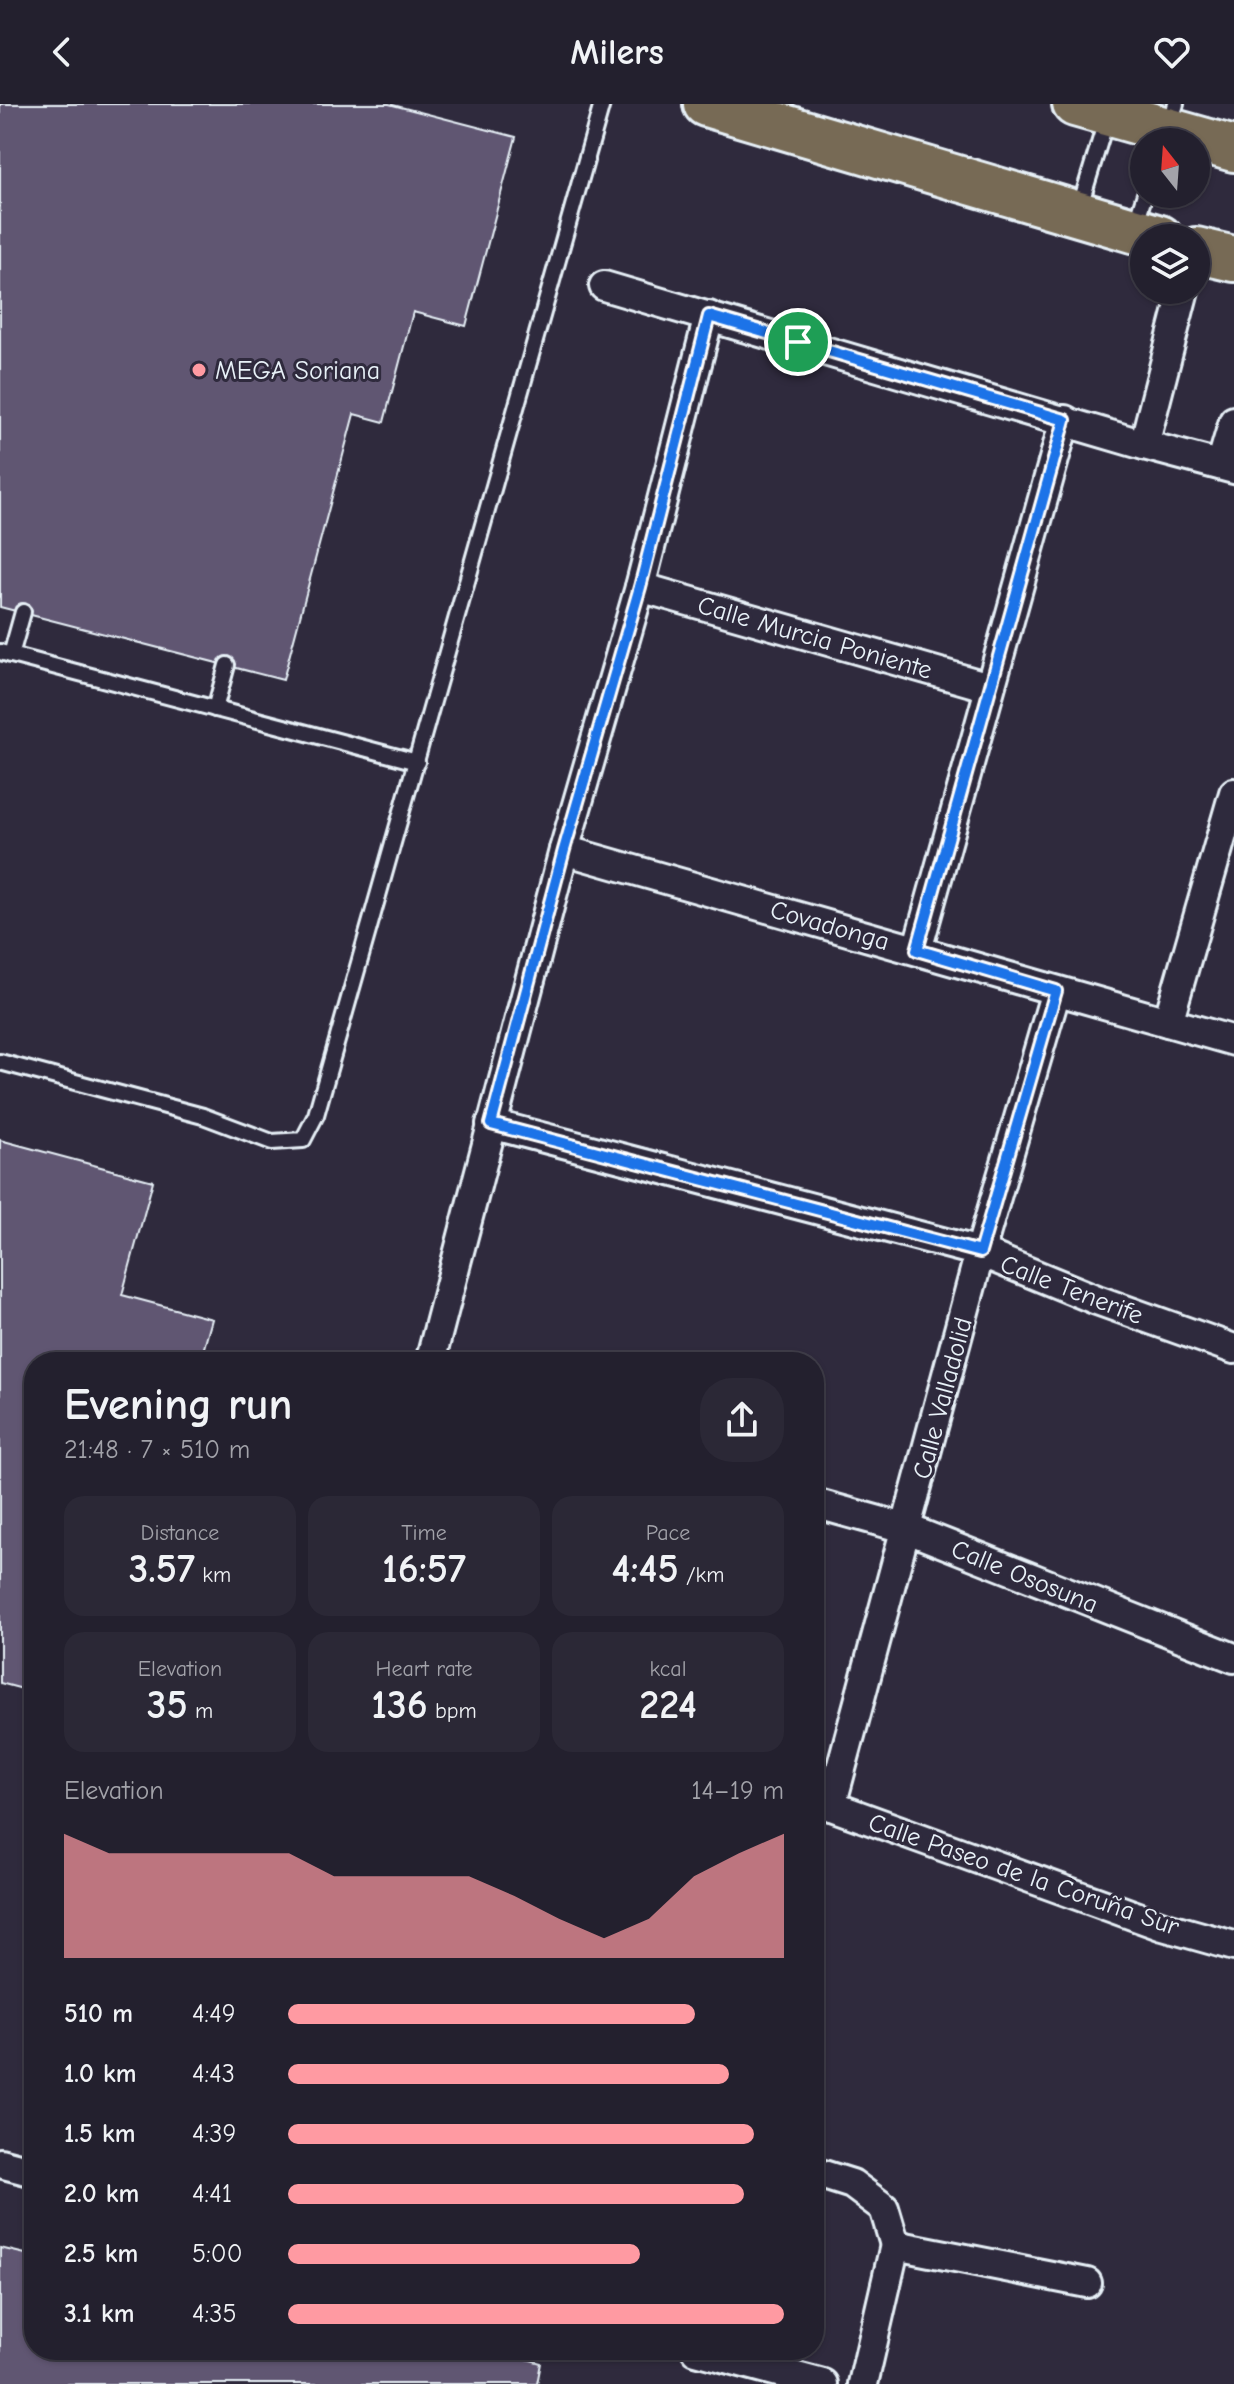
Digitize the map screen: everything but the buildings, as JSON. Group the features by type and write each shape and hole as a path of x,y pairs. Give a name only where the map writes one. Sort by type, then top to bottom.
{"main road":[{"path":"706,104 1077,213 1146,220"},
{"path":"1098,107 1169,125 1234,149"},
{"path":"1210,253 1234,259"}],"street":[{"path":"604,286 1228,467 1234,421"},
{"path":"1144,445 1180,304"},
{"path":"433,1352 564,850 640,587 709,316"},
{"path":"917,950 1065,420"},
{"name":"Calle Murcia Poniente","path":"640,587 989,687"},
{"path":"1168,1022 1234,793"},
{"name":"Covadonga","path":"564,850 1234,1041"},
{"name":"Calle Valladolid","path":"824,1797 908,1529 980,1252 1056,991"},
{"name":"Calle Tenerife","path":"491,1124 980,1252 1097,1300 1234,1349"},
{"name":"Calle Ososuna","path":"824,1506 908,1529 1234,1658"},
{"name":"Calle Paseo de la Coruña Sur","path":"824,1804 1163,1926 1234,1946"},
{"path":"0,2163 24,2169"},
{"path":"824,2175 852,2184 884,2208 895,2245 863,2384"},
{"path":"895,2245 1087,2283"},
{"path":"733,2360 823,2384"}],"lane":[{"path":"0,1062 203,1116 272,1142 303,1140 316,1115 602,104"},
{"path":"1077,213 1098,107"},
{"path":"23,612 6,654 417,762"},
{"path":"215,709 227,665"}],"place":[{"name":"MEGA Soriana","path":"199,370"}],"route":[{"path":"709,316 798,342 1065,420 917,950 1056,991 980,1252 491,1124 564,850 640,587 709,316"}]}
